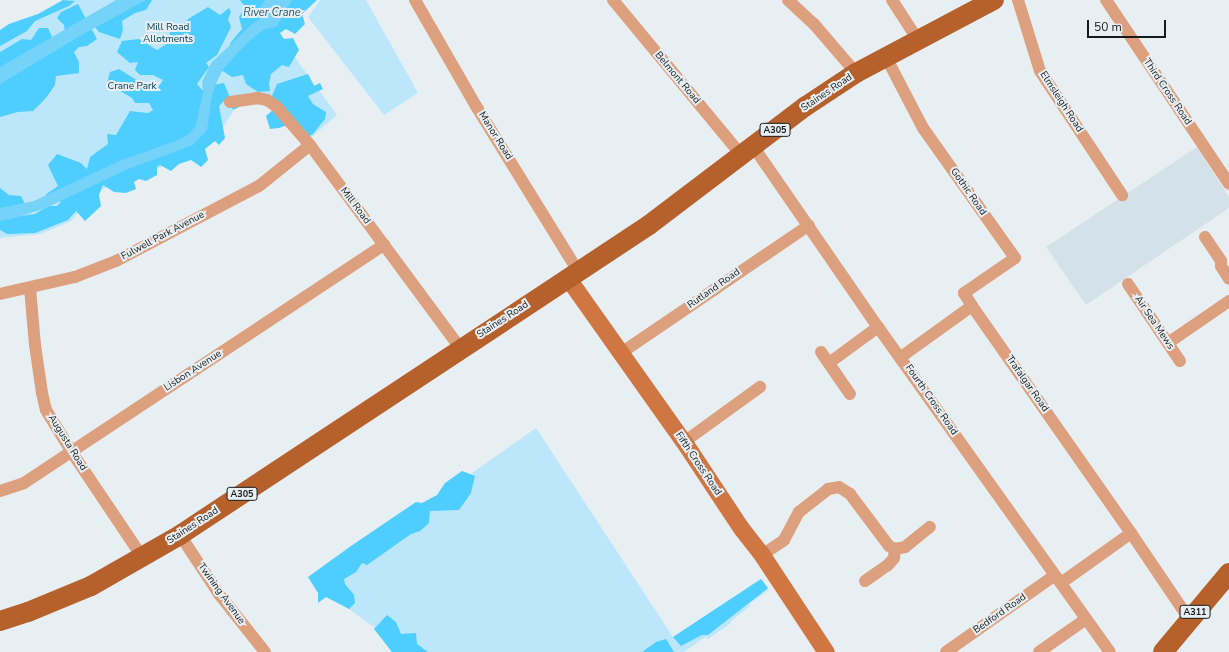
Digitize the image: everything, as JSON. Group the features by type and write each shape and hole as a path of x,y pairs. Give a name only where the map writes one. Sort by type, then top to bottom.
{"main road":[{"name":"Staines Road","path":"0,621 28,612 91,586 143,558 180,535 460,348 649,225 806,106 886,57 994,0"},
{"name":"A311","path":"1163,652 1189,619 1229,573"}],"street":[{"name":"Manor Road","path":"415,0 573,274"},
{"name":"Belmont Road","path":"613,0 747,151"},
{"path":"788,0 814,24 856,74"},
{"path":"892,0 918,40"},
{"name":"Elmsleigh Road","path":"1018,0 1040,71 1122,195"},
{"name":"Third Cross Road","path":"1106,0 1229,184"},
{"name":"Gothic Road","path":"886,57 923,128 1015,258 964,293 972,306"},
{"name":"Mill Road","path":"230,102 257,98 268,100 276,106 310,145 460,348"},
{"name":"Fulwell Park Avenue","path":"0,294 75,277 116,261 259,186 310,145"},
{"name":"Fourth Cross Road","path":"747,151 809,225 878,327 1110,652"},
{"name":"Rutland Road","path":"620,353 809,225"},
{"path":"1205,238 1221,261 1221,266 1229,278"},
{"name":"Lisbon Avenue","path":"0,491 24,483 384,245"},
{"name":"Fifth Cross Road","path":"573,274 620,353 684,442 741,528 762,555 826,652"},
{"name":"Air Sea Mews","path":"1128,284 1180,361"},
{"name":"Augusta Road","path":"30,288 35,346 46,410 71,452 143,558"},
{"path":"1168,343 1229,301"},
{"path":"901,358 972,306"},
{"name":"Trafalgar Road","path":"972,306 1189,619"},
{"path":"830,363 878,327"},
{"path":"821,352 850,394"},
{"path":"684,442 760,387"},
{"path":"762,555 784,540 799,512 828,489 839,487 850,494 889,546 895,549 905,547 930,527"},
{"path":"1058,579 1131,534"},
{"name":"Twining Avenue","path":"180,535 219,594 265,652"},
{"path":"865,581 888,566 894,558 895,549"},
{"name":"Bedford Road","path":"946,652 1058,579"},
{"path":"1039,652 1086,619"}],"shaded area":[{"path":"1197,147 1229,197 1229,208 1086,305 1046,247"}],"green space":[{"path":"63,0 75,1 69,6 35,21 27,31 0,46 0,30 9,24 38,14"},
{"name":"Crane Park","path":"68,0 253,0 337,115 307,141 267,100 230,102 233,112 214,140 159,168 98,191 71,221 41,234 0,238 0,38"},
{"path":"133,0 152,0 146,10 135,13 122,21 123,30 120,39 99,32 94,26"},
{"path":"240,0 317,0 302,14 305,24 295,34 286,29 280,33 284,39 293,38 299,50 289,67 282,65 271,74 269,84 270,91 258,92 246,84 243,75 232,77 221,70 231,42 242,29 239,17 245,7"},
{"path":"320,0 366,0 418,93 384,115 308,17"},
{"path":"78,4 97,39 87,46 79,47 74,52 79,62 79,73 56,76 55,85 46,98 33,111 18,112 0,117 0,52 22,39 31,40 39,28 48,28 57,48 65,33 64,25 57,18 61,12"},
{"path":"208,7 220,15 229,8 231,12 228,19 231,27 217,55 206,63 209,67 197,84 202,90 213,85 224,83 230,98 239,107 233,110 226,99 219,106 225,138 219,145 215,141 205,149 208,160 201,167 191,160 179,164 171,171 160,165 157,167 157,175 146,181 139,179 134,182 136,189 126,193 114,192 103,185 99,195 101,206 85,221 76,211 68,220 35,233 7,234 0,230 0,219 35,214 48,206 57,206 61,202 45,195 58,186 48,165 57,154 81,163 87,169 90,157 108,144 107,134 116,135 130,111 148,113 153,110 149,103 135,103 132,98 107,83 110,72 119,69 143,84 157,89 163,80 153,75 140,75 135,70 138,62 130,63 117,52 122,41 139,39 157,50 168,43 170,32 179,30 188,19"},
{"path":"308,74 314,86 320,83 323,89 308,96 313,104 326,112 325,119 313,134 303,140 287,125 270,129 266,116 275,108 269,103 277,84"},
{"path":"0,188 9,195 21,196 25,204 0,211"},
{"path":"536,428 673,637 761,579 769,590 749,604 750,606 727,626 708,639 705,637 684,652 409,652 314,584"},
{"path":"462,471 475,476 471,493 459,510 430,511 429,523 420,531 411,534 367,565 362,563 356,572 344,579 345,584 354,595 355,603 349,609 326,597 318,603 318,593 308,577 416,502 422,503 437,495 445,483"},
{"path":"761,579 768,588 708,635 702,635 681,646 673,637"},
{"path":"387,615 396,622 401,634 416,633 417,644 428,652 392,652 374,629"},
{"path":"666,639 674,652 642,652 656,642"}],"water":[{"path":"116,0 146,0 80,36 0,84 0,67"},
{"name":"River Crane","path":"265,0 292,0 277,26 263,30 247,43 224,68 217,81 212,96 207,130 193,145 128,169 46,208 12,219 0,221 0,208 34,201 119,161 181,139 190,133 196,125 203,92 202,82 211,63 252,24 259,20 260,7"}],"park label":[{"name":"Mill Road Allotments","path":"168,32"}]}
